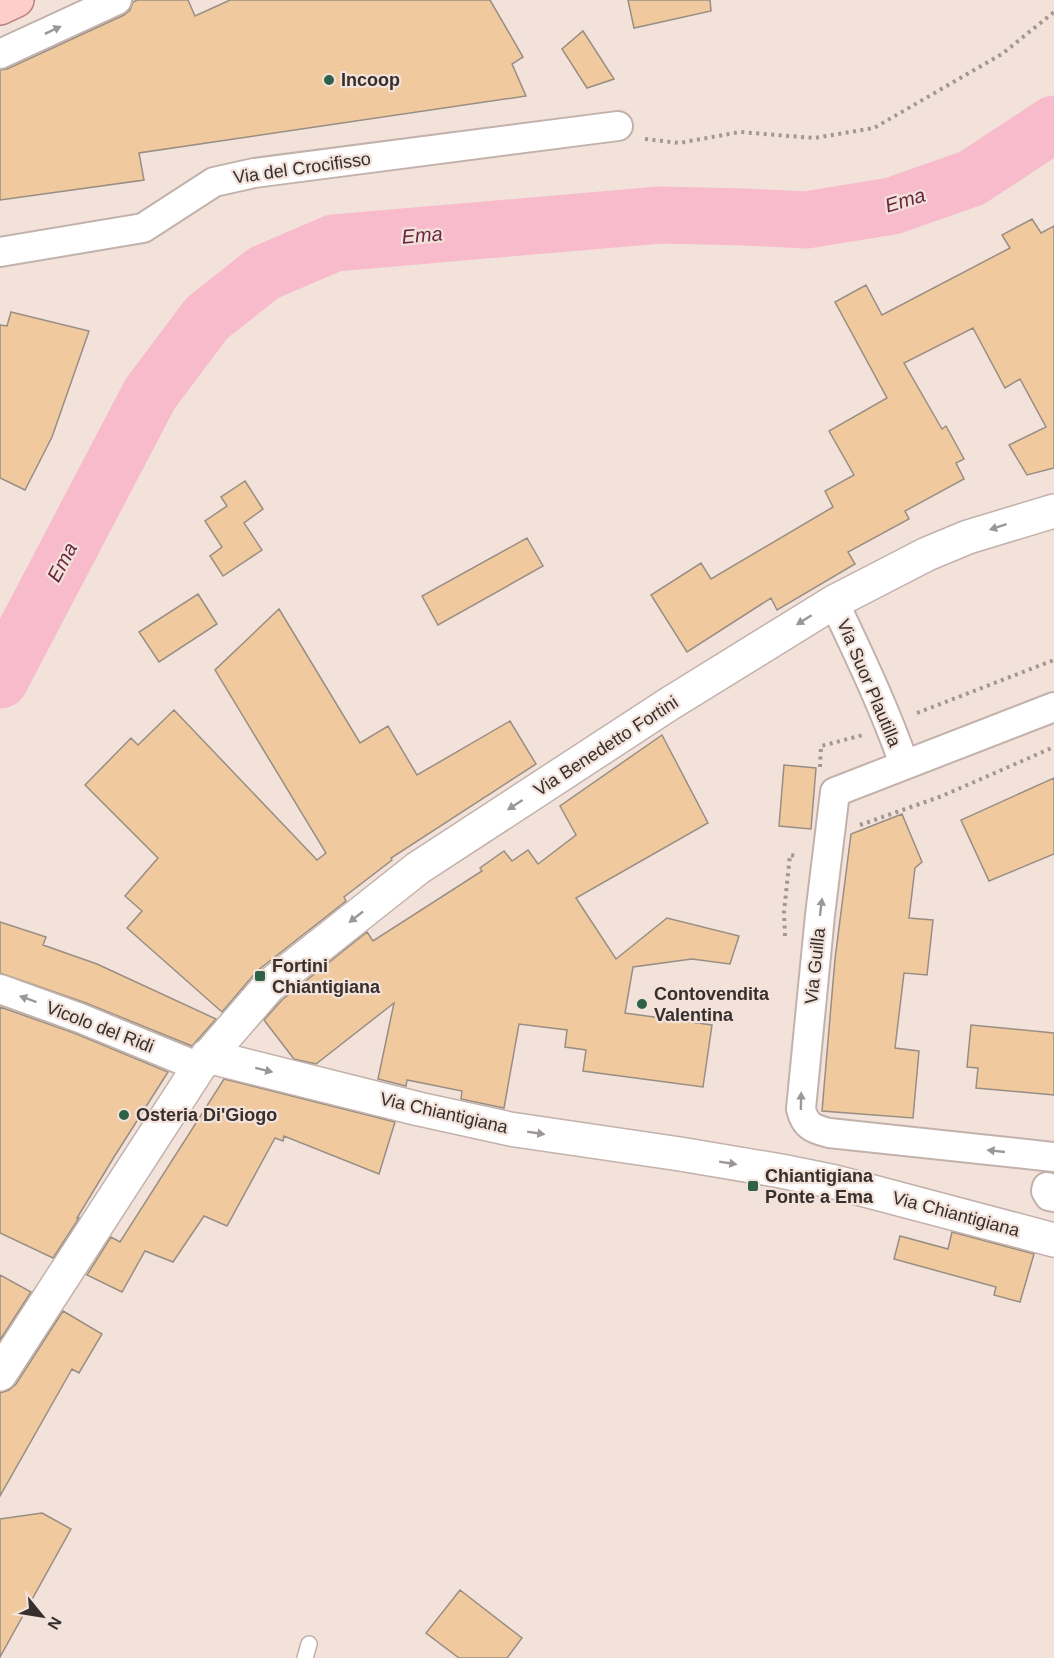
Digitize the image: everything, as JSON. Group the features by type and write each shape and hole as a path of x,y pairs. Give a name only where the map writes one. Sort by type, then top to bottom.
{"main road":[{"path":"0,8 17,0"}],"street":[{"path":"0,54 117,0"},
{"name":"Via del Crocifisso","path":"0,252 143,228 214,182 254,173 618,126"},
{"name":"Via Benedetto Fortini","path":"203,1061 269,986 418,868 669,704 834,602 927,554 968,537 1054,511"},
{"name":"Via Suor Plautilla","path":"834,602 894,736 904,765"},
{"name":"Via Guilla","path":"1054,707 835,792 801,1098 803,1120 814,1129 829,1133 1054,1157"},
{"name":"Vicolo del Ridi","path":"0,989 203,1061"},
{"path":"0,1374 203,1061"},
{"name":"Via Chiantigiana","path":"203,1061 510,1129 781,1171 835,1182 1054,1240"}],"path":[{"path":"618,126 644,139 679,142 740,132 814,138 874,128 1002,54 1054,12"},
{"path":"910,716 1054,660"},
{"path":"857,826 942,796 1054,747"}],"building":[{"path":"137,0 188,0 195,16 230,0 490,0 523,57 512,64 526,96 139,153 144,180 0,200 0,70 7,69 124,15"},
{"path":"628,0 710,0 711,11 634,28"},
{"path":"583,31 614,79 587,88 562,49"},
{"path":"1032,219 1041,233 1054,226 1054,468 1027,475 1009,445 1046,427 1020,379 1005,388 973,328 904,363 942,429 946,426 964,459 956,463 964,479 905,511 909,519 848,552 855,564 777,610 771,598 687,652 651,595 701,563 711,579 833,507 825,491 854,475 829,431 887,398 835,302 866,285 882,315 1010,248 1002,235"},
{"path":"11,312 89,331 52,437 25,490 0,478 0,325 7,326"},
{"path":"245,481 263,509 244,523 262,550 223,576 210,556 222,547 205,521 227,506 221,497"},
{"path":"527,538 543,566 438,625 422,596"},
{"path":"198,594 217,624 159,662 139,632"},
{"path":"279,609 360,743 388,726 417,775 510,721 536,764 391,858 392,860 344,897 346,901 257,971 222,1012 127,928 142,911 125,896 158,858 85,785 131,738 138,745 174,710 317,860 326,853 215,670"},
{"path":"662,735 708,823 576,898 616,959 667,918 739,936 730,964 692,959 633,967 625,1013 712,1025 703,1087 583,1071 586,1050 565,1047 567,1030 519,1024 504,1108 461,1099 462,1091 407,1080 406,1086 378,1079 394,1003 316,1064 294,1059 264,1020 282,1000 367,932 373,941 482,871 480,868 504,851 512,861 528,850 538,864 576,835 560,806"},
{"path":"784,765 816,768 811,829 779,826"},
{"path":"1054,778 1054,854 989,881 961,820"},
{"path":"902,814 922,862 915,868 909,918 933,920 927,975 904,973 895,1048 919,1051 913,1118 822,1111 835,959 851,834"},
{"path":"0,922 46,937 43,945 97,964 216,1019 192,1046 86,1003 0,973"},
{"path":"0,1007 74,1033 168,1072 53,1258 0,1233"},
{"path":"971,1025 1054,1033 1054,1095 976,1088 978,1068 967,1067"},
{"path":"224,1079 395,1122 379,1174 284,1136 283,1141 275,1138 227,1226 204,1216 173,1262 145,1251 122,1292 87,1275 111,1237 120,1242"},
{"path":"952,1232 1034,1254 1020,1302 994,1295 996,1287 894,1259 900,1236 948,1249"},
{"path":"0,1275 31,1292 0,1340"},
{"path":"63,1311 102,1334 79,1373 72,1369 0,1496 0,1393 16,1384"},
{"path":"42,1513 71,1529 0,1657 0,1519"},
{"path":"460,1590 522,1638 507,1658 459,1658 426,1633"}],"waterway":[{"name":"Ema","path":"0,680 150,394 207,318 264,273 334,243 660,215 806,220 892,206 972,178 1054,124"}],"place":[{"name":"Incoop","path":"329,80"},
{"name":"Fortini Chiantigiana","path":"260,976"},
{"name":"Contovendita Valentina","path":"642,1004"},
{"name":"Osteria Di'Giogo","path":"124,1115"},
{"name":"Chiantigiana Ponte a Ema","path":"753,1186"}]}
